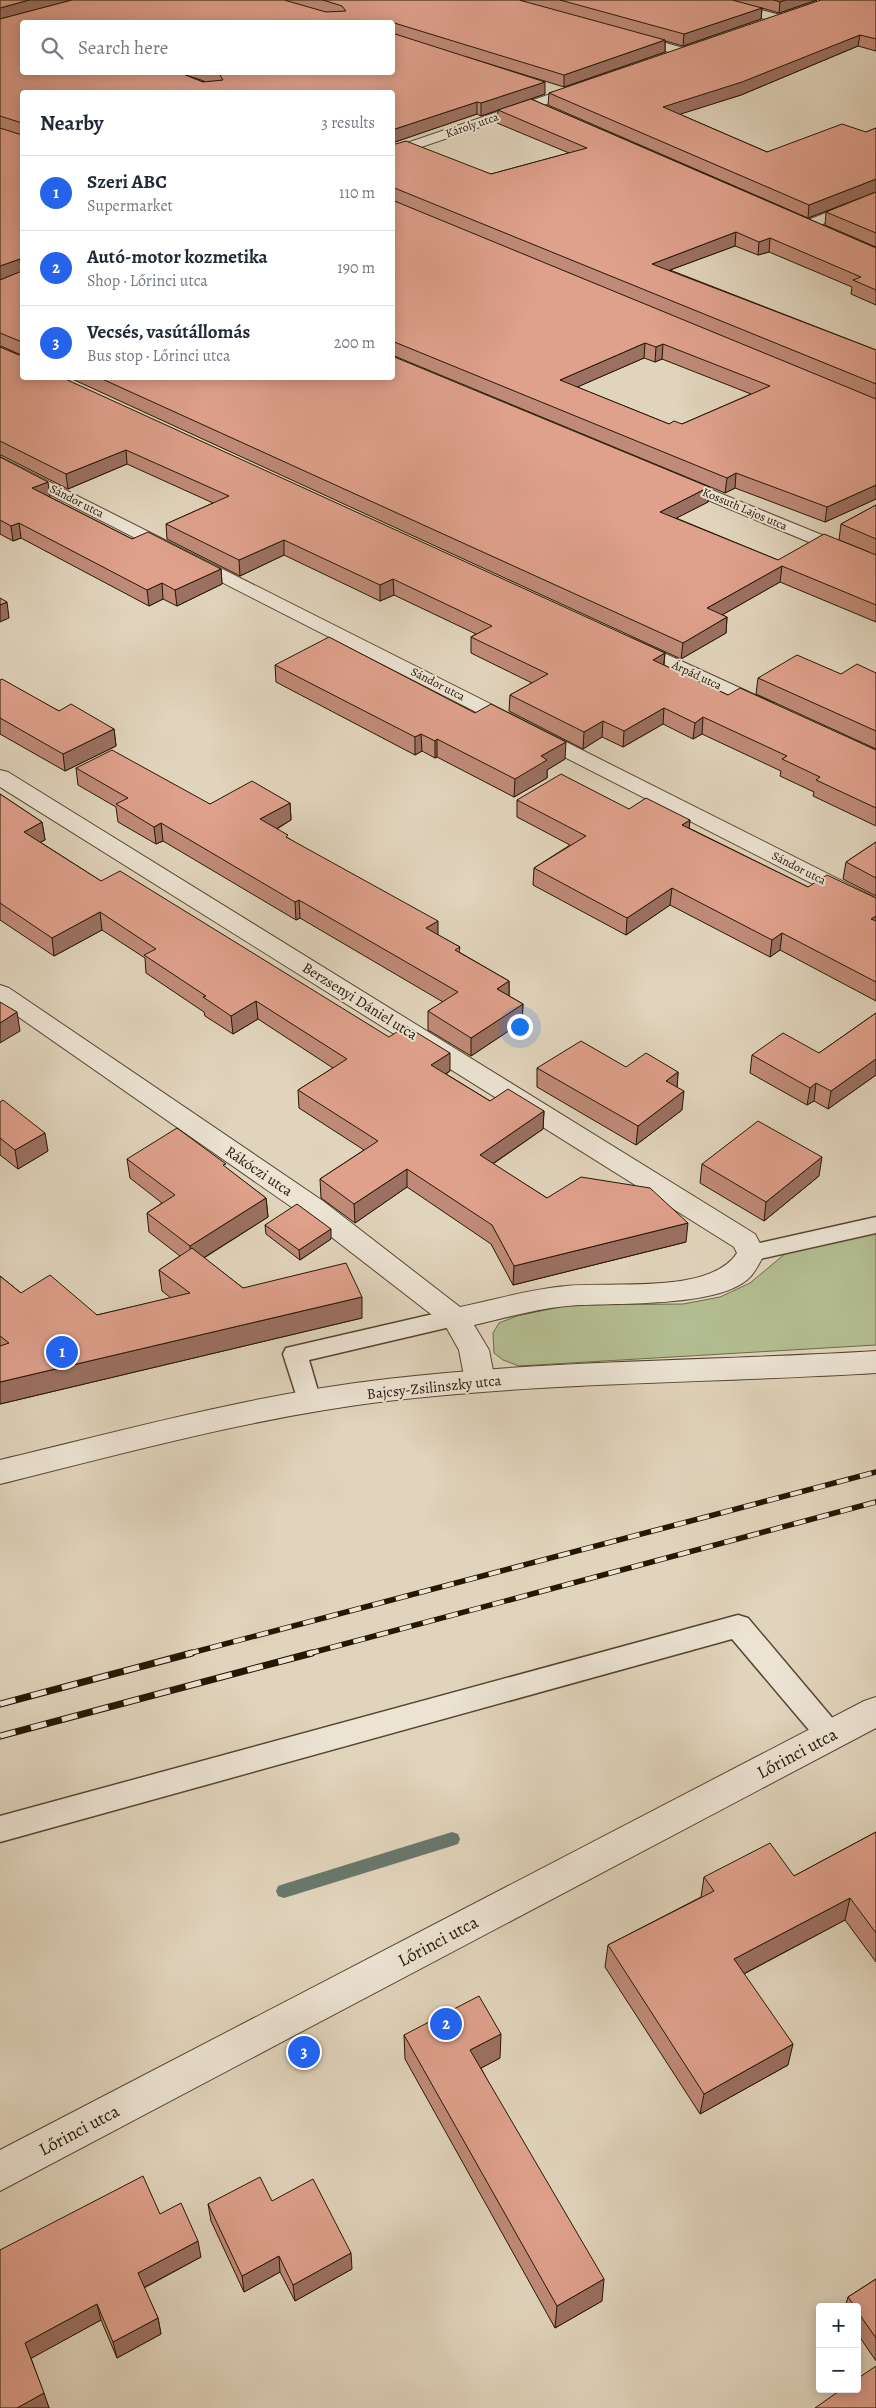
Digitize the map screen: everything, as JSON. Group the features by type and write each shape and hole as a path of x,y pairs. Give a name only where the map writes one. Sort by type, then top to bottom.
{"street":[{"path":"710,0 784,17 754,28"},
{"path":"619,34 688,51 665,58"},
{"name":"Károly utca","path":"395,152 592,84"},
{"path":"545,87 565,94"},
{"path":"532,105 547,112"},
{"path":"825,233 803,223 876,197"},
{"name":"Sándor utca","path":"0,462 876,907"},
{"name":"Kossuth Lajos utca","path":"657,472 876,564"},
{"name":"Árpád utca","path":"614,636 781,714"},
{"name":"Berzsenyi Dániel utca","path":"0,777 748,1247"},
{"name":"Rákóczi utca","path":"0,993 313,1208 455,1318 474,1350 480,1380"},
{"path":"455,1318 563,1296 670,1293 710,1286 740,1272 749,1262 748,1247"},
{"name":"Bajcsy-Zsilinszky utca","path":"0,1472 183,1428 309,1401 480,1380 876,1362"},
{"name":"Lőrinci utca","path":"0,2171 876,1711"}],"lane":[{"path":"748,1247 876,1225"},
{"path":"309,1401 295,1354 455,1318"},
{"path":"0,1829 738,1626 830,1735"}],"green space":[{"path":"876,1232 876,1345 519,1366 503,1360 494,1353 493,1333 499,1323 517,1316 568,1305 683,1304 720,1297 750,1283 786,1253"}],"building":[{"path":"0,0 29,0 0,8"},
{"path":"72,0 284,0 326,12 346,11 342,6 323,0 519,0 665,40 564,75 395,23 395,20 20,20 20,75 186,75 203,82 223,80 220,75 395,75 395,34 545,82 481,103 477,102 395,129 395,90 20,90 20,122 0,116 0,19"},
{"path":"560,0 732,0 762,8 684,34"},
{"path":"821,0 876,0 876,39 860,35 742,82 663,107 767,152 842,124 866,132 876,128 876,179 809,205 549,93"},
{"path":"531,99 876,248 876,290 853,280 861,277 770,238 759,242 736,232 652,264 876,350 876,384 395,188 395,144 406,141 491,174 587,148 498,110"},
{"path":"0,128 20,134 20,259 0,266"},
{"path":"876,192 876,233 826,212"},
{"path":"395,201 876,399 876,485 827,507 736,473 727,478 395,342","holes":["645,343 656,347 663,344 770,386 682,424 674,421 669,424 560,380"]},
{"path":"20,272 20,341 0,333 0,280"},
{"path":"0,347 19,355 20,380 67,380 665,653 653,660 728,695 740,688 876,750 876,808 816,780 820,777 782,759 787,756 703,717 695,723 664,708 624,731 603,721 584,732 510,695 548,674 471,637 492,626 393,579 380,585 284,540 239,560 166,524 229,496 126,450 66,474 0,441"},
{"path":"395,357 709,487 660,512 778,560 824,534 876,555 876,605 782,566 707,608 727,617 683,643 104,380 395,380"},
{"path":"0,457 48,482 32,488 132,539 148,532 221,569 175,590 162,583 147,590 19,523 11,526 0,520"},
{"path":"876,505 876,539 841,524"},
{"path":"0,598 7,602 0,605"},
{"path":"329,637 475,713 491,704 566,742 541,756 547,760 515,779 437,739 435,741 421,734 415,737 275,665"},
{"path":"797,655 841,674 857,664 876,673 876,731 758,678"},
{"path":"2,679 59,711 71,704 114,729 63,754 0,718 0,680"},
{"path":"112,750 210,804 252,781 290,803 260,819 288,835 286,837 438,921 426,928 460,947 455,950 509,981 497,989 523,1004 471,1038 428,1011 458,992 299,900 295,902 161,823 154,827 116,804 128,798 76,768"},
{"path":"561,774 629,809 646,798 690,820 682,825 808,887 827,875 876,898 876,916 871,919 876,921 876,982 782,933 772,940 672,888 627,918 534,868 586,836 517,800"},
{"path":"0,794 42,822 24,832 101,881 120,871 389,1037 406,1026 450,1053 431,1065 490,1101 508,1089 544,1111 480,1155 547,1198 581,1177 650,1188 688,1223 514,1266 492,1225 407,1169 354,1204 320,1179 378,1141 298,1090 347,1059 256,1001 231,1016 203,997 206,996 144,955 156,949 100,912 52,938 0,903"},
{"path":"876,842 876,878 846,862"},
{"path":"0,1002 17,1012 0,1023"},
{"path":"876,1013 876,1059 831,1091 816,1083 810,1088 752,1055 783,1033 819,1053"},
{"path":"581,1041 626,1067 646,1053 678,1072 666,1081 684,1091 638,1126 537,1068"},
{"path":"3,1100 45,1133 15,1150 0,1138 0,1102"},
{"path":"758,1121 822,1157 766,1202 702,1164"},
{"path":"177,1128 226,1164 223,1165 266,1198 190,1246 147,1213 175,1195 127,1159"},
{"path":"297,1204 331,1229 299,1250 265,1225"},
{"path":"192,1248 243,1288 346,1263 362,1297 0,1382 0,1346 9,1343 0,1336 0,1276 21,1293 50,1275 97,1315 190,1293 159,1270"},
{"path":"876,1832 876,1933 850,1898 734,1959 793,2044 704,2094 608,1945 714,1891 704,1877 770,1843 794,1876"},
{"path":"479,1996 501,2034 470,2050 604,2279 557,2306 404,2035"},
{"path":"143,2176 160,2214 181,2203 198,2241 138,2273 158,2318 113,2342 97,2304 25,2343 44,2393 17,2408 0,2408 0,2250"},
{"path":"260,2177 272,2201 313,2179 351,2253 293,2285 279,2256 242,2276 208,2204"},
{"path":"876,2279 876,2338 861,2317 861,2303 852,2303 848,2297"},
{"path":"876,2366 876,2408 815,2408 836,2393 861,2393 861,2376"}],"waterway":[{"path":"284,1891 452,1839"}],"railway":[{"path":"187,1654 876,1472"},
{"path":"307,1654 876,1502"},
{"path":"0,1704 192,1653"},
{"path":"0,1736 312,1653"}],"place":[{"name":"Szeri ABC","path":"62,1352"},
{"name":"Autó-motor kozmetika","path":"446,2024"},
{"name":"Vecsés, vasútállomás","path":"304,2052"}]}
